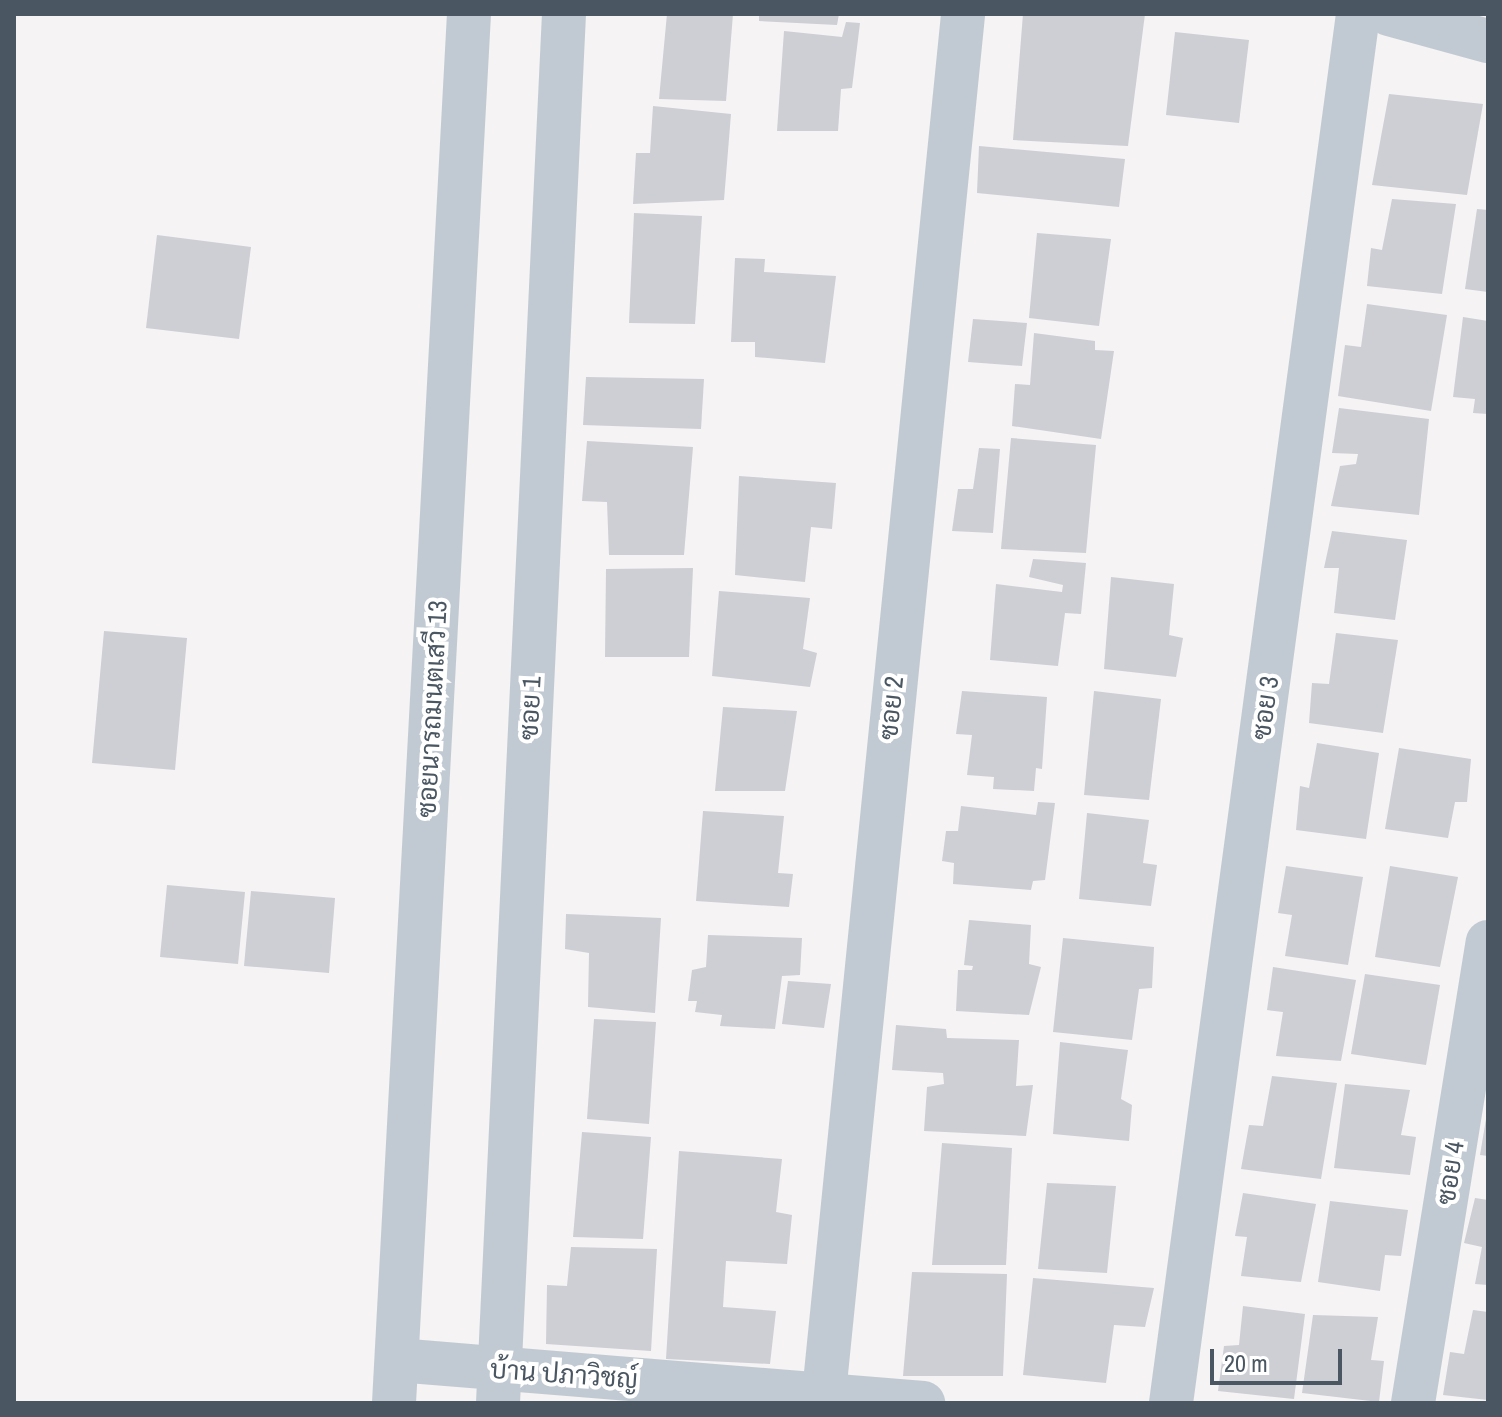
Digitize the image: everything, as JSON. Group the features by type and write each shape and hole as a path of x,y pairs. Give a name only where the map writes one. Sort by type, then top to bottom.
{"street":[{"name":"ซอยนารถมนตเสวี 13","path":"394,1403 469,14"},
{"name":"ซอย 1","path":"498,1386 564,14"},
{"name":"ซอย 2","path":"823,1399 963,14"},
{"name":"ซอย 3","path":"1171,1403 1358,14"},
{"path":"1389,14 1488,41"},
{"name":"ซอย 4","path":"1413,1403 1488,942"},
{"name":"บ้าน ปภาวิชญ์","path":"397,1360 498,1386 923,1403"}],"building":[{"path":"667,14 733,14 726,101 659,99"},
{"path":"759,14 839,14 837,25 759,21"},
{"path":"1023,14 1145,14 1128,146 1013,140"},
{"path":"846,22 860,23 852,88 841,89 838,131 777,131 784,31 842,37"},
{"path":"1175,32 1249,40 1239,123 1166,115"},
{"path":"1389,94 1483,104 1467,195 1372,185"},
{"path":"653,106 731,114 724,200 633,204 636,153 650,153"},
{"path":"979,146 1125,159 1119,207 977,193"},
{"path":"1392,199 1456,204 1442,294 1367,286 1371,248 1382,250"},
{"path":"1477,209 1488,210 1488,292 1465,289"},
{"path":"634,213 702,216 695,324 629,323"},
{"path":"1037,233 1111,239 1099,326 1029,318"},
{"path":"157,235 251,247 239,339 146,328"},
{"path":"735,258 765,259 764,272 836,276 825,363 755,357 755,342 731,342"},
{"path":"1367,304 1447,315 1431,411 1338,396 1345,345 1361,347"},
{"path":"1463,317 1488,321 1488,414 1473,413 1475,399 1453,397"},
{"path":"973,319 1027,323 1022,366 968,362"},
{"path":"1034,333 1095,341 1095,350 1114,351 1101,439 1012,426 1015,384 1030,385"},
{"path":"586,377 704,379 701,429 583,425"},
{"path":"1339,408 1429,419 1419,515 1331,506 1340,466 1356,464 1358,454 1332,453"},
{"path":"1011,438 1096,445 1086,553 1001,549"},
{"path":"587,441 693,447 684,555 609,555 607,502 582,501"},
{"path":"979,448 1000,449 993,533 952,531 958,489 973,489"},
{"path":"739,476 836,483 832,529 811,527 805,582 735,575"},
{"path":"1332,531 1407,540 1395,620 1334,613 1339,568 1324,568"},
{"path":"1033,559 1086,563 1081,614 1065,613 1058,666 990,660 996,584 1062,592 1063,585 1029,577"},
{"path":"693,568 689,657 605,657 606,569"},
{"path":"1111,577 1174,584 1169,635 1183,638 1176,677 1104,669"},
{"path":"719,591 810,598 803,649 817,653 810,687 712,676"},
{"path":"104,631 187,638 175,770 92,763"},
{"path":"1336,633 1398,640 1383,733 1309,723 1312,683 1329,684"},
{"path":"962,691 1047,697 1042,769 1036,768 1034,791 993,789 994,777 967,775 972,735 956,734"},
{"path":"1094,691 1161,699 1149,800 1084,795"},
{"path":"723,707 797,711 785,791 715,791"},
{"path":"1317,743 1379,753 1366,839 1296,830 1300,786 1309,788"},
{"path":"1399,748 1471,759 1467,802 1455,802 1448,838 1385,829"},
{"path":"1038,802 1055,803 1045,880 1033,881 1031,890 953,884 954,863 942,861 946,831 958,831 961,806 1036,815"},
{"path":"703,811 784,816 778,873 793,874 789,907 696,901"},
{"path":"1087,813 1149,820 1143,863 1157,865 1151,906 1079,899"},
{"path":"1286,866 1363,877 1348,965 1285,956 1292,915 1278,913"},
{"path":"1390,866 1458,877 1440,967 1375,957"},
{"path":"167,885 245,892 238,964 160,957"},
{"path":"251,891 335,898 329,973 244,966"},
{"path":"566,914 661,918 655,1013 588,1007 589,953 565,949"},
{"path":"969,920 1031,925 1029,964 1041,967 1029,1015 956,1011 958,970 972,970 973,966 964,965"},
{"path":"708,935 802,938 800,975 782,976 775,1029 720,1026 722,1015 695,1012 697,1001 688,1001 692,970 706,967"},
{"path":"1063,938 1154,947 1152,988 1139,989 1132,1040 1053,1032"},
{"path":"1273,967 1356,980 1341,1061 1276,1056 1283,1012 1267,1010"},
{"path":"1365,974 1440,985 1426,1065 1351,1054"},
{"path":"788,981 831,984 824,1028 782,1024"},
{"path":"594,1019 656,1022 649,1124 587,1119"},
{"path":"896,1025 946,1029 947,1038 1019,1040 1016,1086 1033,1085 1026,1136 924,1131 927,1087 944,1084 943,1073 892,1070"},
{"path":"1060,1042 1128,1050 1121,1099 1132,1105 1129,1141 1053,1134"},
{"path":"1272,1076 1337,1083 1321,1179 1241,1169 1249,1125 1263,1126"},
{"path":"1345,1084 1410,1090 1401,1135 1416,1137 1410,1175 1334,1168"},
{"path":"1488,1119 1488,1156 1480,1155"},
{"path":"582,1132 651,1137 643,1239 573,1237"},
{"path":"942,1143 1012,1148 1006,1265 932,1265"},
{"path":"679,1151 782,1159 776,1212 792,1215 787,1264 726,1261 723,1307 776,1311 770,1364 666,1359"},
{"path":"1047,1183 1116,1186 1107,1273 1038,1269"},
{"path":"1243,1193 1316,1204 1301,1282 1241,1276 1247,1237 1235,1236"},
{"path":"1475,1198 1488,1200 1488,1285 1475,1284 1482,1247 1464,1243"},
{"path":"1330,1201 1408,1210 1401,1256 1385,1255 1380,1291 1318,1282"},
{"path":"571,1247 657,1249 651,1351 546,1344 547,1285 567,1286"},
{"path":"912,1272 1007,1274 1003,1376 903,1376"},
{"path":"1033,1278 1154,1288 1145,1327 1114,1325 1106,1383 1023,1375"},
{"path":"1243,1306 1305,1314 1294,1399 1218,1391 1224,1346 1239,1345"},
{"path":"1473,1310 1488,1312 1488,1400 1443,1395 1450,1352 1464,1354"},
{"path":"1313,1315 1378,1317 1371,1360 1384,1361 1379,1402 1302,1393"}]}
